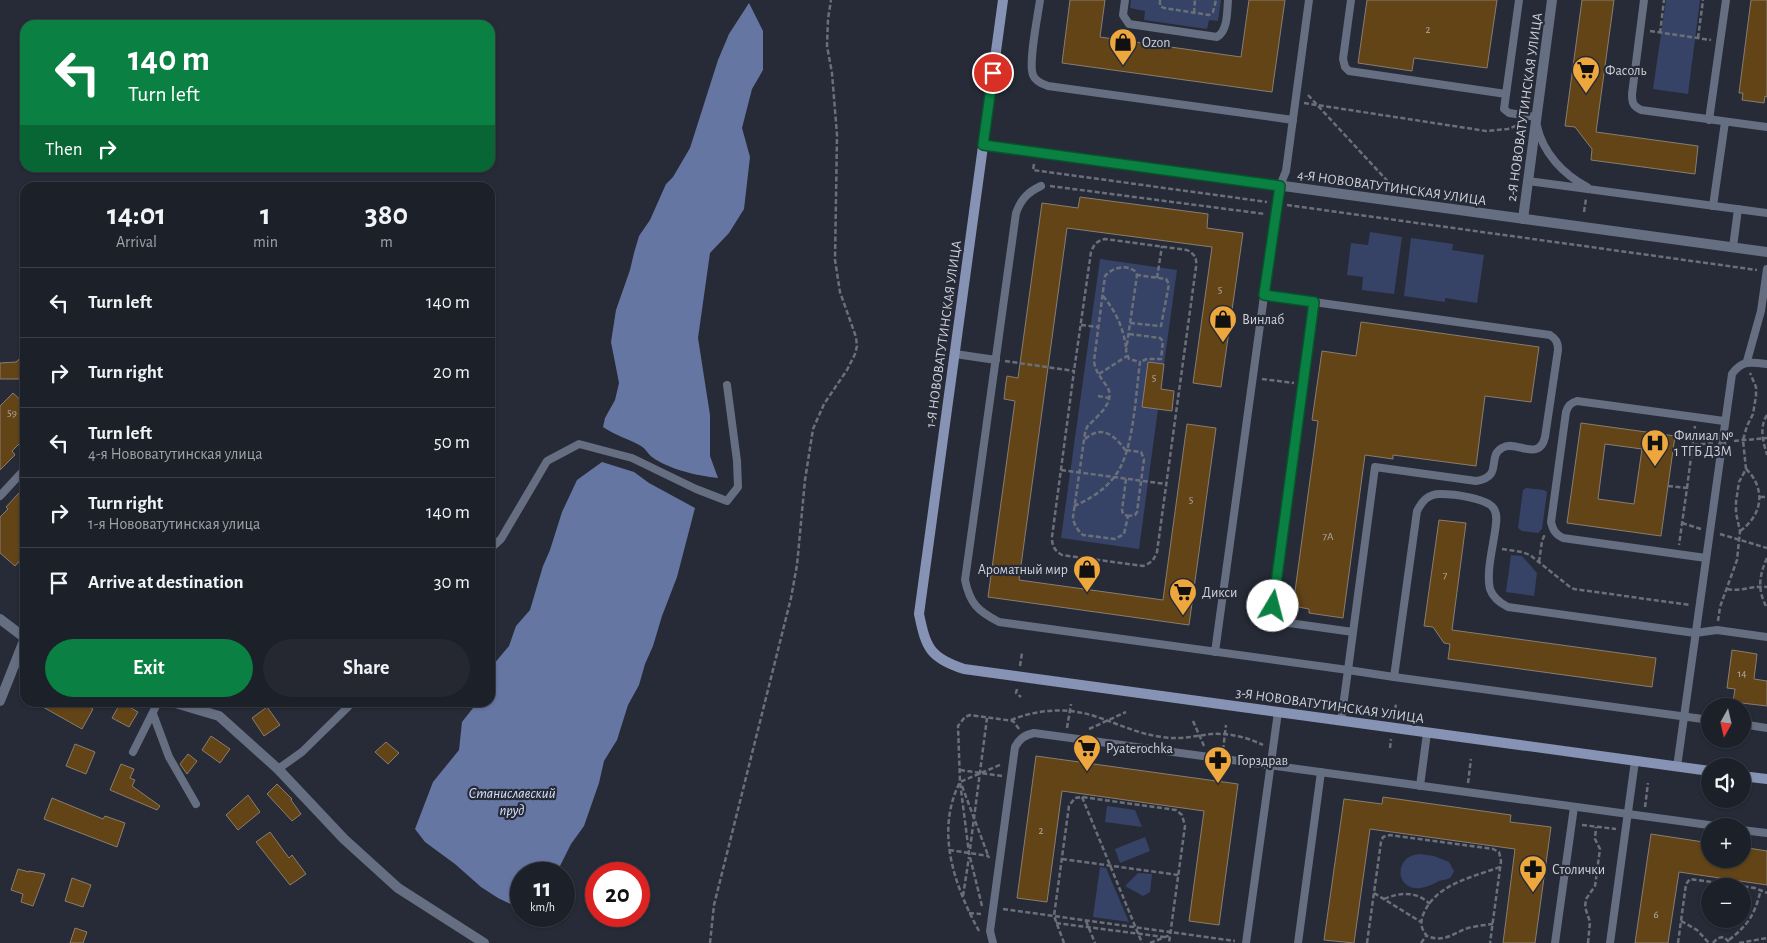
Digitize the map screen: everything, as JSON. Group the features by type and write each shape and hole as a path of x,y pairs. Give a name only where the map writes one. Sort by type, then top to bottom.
{"street":[{"name":"1-Я НОВОВАТУТИНСКАЯ УЛИЦА","path":"946,663 932,651 924,640 919,614 1003,0"},
{"name":"2-Я НОВОВАТУТИНСКАЯ УЛИЦА","path":"1522,219 1552,0"},
{"name":"4-Я НОВОВАТУТИНСКАЯ УЛИЦА","path":"983,145 1767,252"},
{"path":"0,619 20,634"},
{"path":"0,701 20,651"},
{"name":"3-Я НОВОВАТУТИНСКАЯ УЛИЦА","path":"946,663 964,669 1701,771"},
{"path":"189,707 219,716 278,769 344,839 398,888 484,943"},
{"path":"1751,777 1767,779"}],"lane":[{"path":"1040,0 1032,62 1032,74 1038,82 1048,86 1293,120"},
{"path":"1125,0 1123,15 1129,24 1217,37 1221,35 1224,29 1228,0"},
{"path":"1215,652 1275,216 1280,186 1286,171 1309,0"},
{"path":"1351,0 1343,59 1345,67 1349,71 1506,94"},
{"path":"1519,0 1504,105 1506,112 1536,118 1540,138 1555,162 1573,180 1591,189"},
{"path":"1644,0 1632,94 1632,102 1635,107 1641,110 1767,127"},
{"path":"1709,120 1726,0"},
{"path":"1714,206 1725,122"},
{"path":"1528,181 1738,209 1767,210"},
{"path":"1041,186 1030,192 1020,202 1016,213 965,580 968,594 979,610 1000,622 1701,719"},
{"path":"1733,247 1738,209"},
{"path":"1745,362 1759,318 1766,288 1767,270"},
{"path":"1264,295 1550,335 1558,343 1546,437 1541,447 1534,450 1508,446 1502,448 1497,452 1491,476 1486,480 1476,481 1375,467 1341,721"},
{"path":"1314,302 1273,606 1276,618 1282,622 1353,632"},
{"path":"955,354 996,360"},
{"path":"1677,767 1732,374 1737,367 1745,362 1767,364"},
{"path":"495,545 501,539 547,461 579,444 632,458 696,489 727,501 738,487 737,461 727,385"},
{"path":"1706,558 1563,538 1552,529 1551,522 1566,412 1571,403 1577,401 1724,421"},
{"path":"0,496 20,474"},
{"path":"1394,677 1417,511 1420,504 1431,496 1440,494 1484,500 1494,507 1496,513 1489,576 1490,589 1495,598 1508,607 1695,633 1717,630 1767,637"},
{"path":"133,752 156,707"},
{"path":"278,769 302,752 348,707"},
{"path":"1246,943 1278,712"},
{"path":"153,714 169,757 196,804"},
{"path":"1751,725 1767,728"},
{"path":"993,943 990,931 1015,746 1023,736 1034,733 1701,824"},
{"path":"1420,786 1427,733"},
{"path":"1610,943 1635,761"},
{"path":"1298,943 1321,772"},
{"path":"1555,943 1574,807"},
{"path":"1751,831 1767,833"}],"path":[{"path":"710,943 714,905 791,598 797,565 805,480 813,429 824,404 847,370 857,346 856,337 840,292 835,260 837,135 832,73 827,46 831,0"},
{"path":"1160,0 1160,6 1164,8 1211,15 1216,0"},
{"path":"1194,13 1195,0"},
{"path":"1660,33 1664,0"},
{"path":"1698,38 1703,0"},
{"path":"1640,30 1720,41"},
{"path":"1298,84 1392,186"},
{"path":"1296,101 1486,131 1508,129 1536,118"},
{"path":"1034,164 1033,170 1767,270"},
{"path":"1041,186 1054,185 1275,216"},
{"path":"1105,239 1162,246 1187,250 1194,254 1196,259 1157,552 1150,564 1143,566 1062,555 1056,552 1052,546 1052,537 1091,252 1093,246 1105,239"},
{"path":"1157,278 1162,246"},
{"path":"1126,351 1137,275 1133,269 1118,267 1105,276 1094,360 1098,374 1109,389 1109,398 1106,407 1087,427 1073,521 1081,534 1115,539 1120,538 1126,530 1128,516"},
{"path":"1130,323 1160,328 1163,325 1169,281 1137,275"},
{"path":"1102,296 1120,321 1127,356 1132,361 1140,362 1146,359 1161,359 1163,341 1160,338 1129,334"},
{"path":"1081,325 1098,327"},
{"path":"1098,374 1127,356"},
{"path":"996,360 1074,371"},
{"path":"1074,506 1096,494 1114,477 1121,466 1129,443 1140,362"},
{"path":"1740,531 1752,520 1760,497 1756,481 1746,468 1743,440 1753,414 1756,396 1753,377 1745,362"},
{"path":"1253,378 1303,384"},
{"path":"1098,396 1109,398"},
{"path":"1767,415 1763,422 1762,430 1767,454"},
{"path":"1678,554 1696,417"},
{"path":"1084,440 1090,434 1105,432 1115,436 1126,451 1141,452 1144,459 1135,515 1128,516 1123,514 1122,510 1126,478"},
{"path":"1717,630 1720,607 1737,560 1740,531 1736,502 1739,482 1746,468"},
{"path":"1061,470 1166,484"},
{"path":"1668,486 1687,488"},
{"path":"1760,497 1767,497"},
{"path":"1682,523 1767,548"},
{"path":"1539,562 1543,538 1552,529"},
{"path":"1493,548 1522,552 1539,562 1574,589 1699,606"},
{"path":"1767,558 1762,571 1760,586 1760,593 1767,608"},
{"path":"1727,589 1767,587"},
{"path":"1071,704 1068,737 1126,712"},
{"path":"1010,721 1044,711 1083,712 1133,732 1150,736 1178,738 1225,734 1246,738 1262,744 1273,751"},
{"path":"1023,736 1015,722 1010,721 970,715 965,717 959,724 960,782 969,853 980,903 986,911 1054,916 1170,934 1246,943"},
{"path":"963,897 987,717"},
{"path":"1193,721 1208,756"},
{"path":"1222,758 1226,725"},
{"path":"983,937 963,897 949,850 947,828 950,808 960,782 1014,759"},
{"path":"1466,792 1471,759"},
{"path":"960,770 1011,777"},
{"path":"960,782 997,880"},
{"path":"1644,816 1648,784"},
{"path":"1082,797 1142,943"},
{"path":"1064,943 1054,916 1069,806 1075,798 1082,797 1176,810 1182,815 1185,826 1169,943"},
{"path":"1571,823 1625,831"},
{"path":"1588,943 1590,922 1585,907 1586,899 1595,886 1600,849 1595,839 1596,827"},
{"path":"1367,943 1381,842 1386,836 1493,849 1498,852 1501,856 1490,943"},
{"path":"949,850 1000,857"},
{"path":"1062,859 1178,875"},
{"path":"1493,924 1466,929 1449,938 1440,939 1427,936 1421,922 1426,909 1446,889 1459,882 1500,867"},
{"path":"1678,943 1686,884 1690,879 1761,890 1767,893"},
{"path":"1713,943 1718,938 1724,938 1730,942 1748,923 1758,904 1761,890"},
{"path":"1374,893 1421,922"},
{"path":"1384,899 1403,893 1424,899 1430,904"},
{"path":"1085,920 1094,943"},
{"path":"1681,921 1697,930 1709,943"},
{"path":"1056,923 1164,937"},
{"path":"1150,943 1170,934"},
{"path":"1421,943 1427,936"},
{"path":"1739,943 1767,938"}],"shaded area":[{"path":"1131,0 1221,0 1218,21 1209,20 1207,29 1144,20 1145,11 1130,8"},
{"path":"1666,0 1700,0 1688,94 1653,89"},
{"path":"1370,232 1402,237 1394,294 1362,290 1363,277 1347,275 1351,243 1368,245"},
{"path":"1411,238 1453,244 1452,250 1484,255 1477,303 1445,298 1445,302 1404,296"},
{"path":"1100,259 1177,270 1164,364 1148,363 1158,409 1139,549 1061,538"},
{"path":"1526,488 1547,492 1542,529 1538,533 1522,531 1518,528 1523,490"},
{"path":"1511,555 1522,556 1537,573 1534,596 1506,592"},
{"path":"1107,806 1135,810 1142,827 1105,822"},
{"path":"1145,837 1150,851 1120,863 1115,849"},
{"path":"1419,854 1434,856 1449,862 1454,871 1451,877 1423,887 1413,888 1405,884 1401,877 1403,862 1409,857"},
{"path":"1100,867 1106,868 1129,922 1093,917"},
{"path":"1138,873 1152,874 1150,892 1143,896 1125,886"}],"water":[{"path":"749,3 763,31 763,70 752,89 742,128 750,157 744,209 729,233 710,253 698,338 710,415 710,456 718,478 693,474 666,465 652,457 641,446 603,427 605,418 615,400 619,383 611,342 616,310 639,236 650,220 666,184 673,177 690,148 718,60 729,34"},
{"name":"Станиславский пруд","path":"602,462 634,472 649,483 695,508 677,577 653,646 639,685 628,705 617,740 604,761 599,783 584,826 571,844 562,862 510,862 510,904 481,887 455,864 425,842 415,829 433,782 459,750 462,722 474,707 495,707 495,663 509,646 516,626 530,610 562,512 577,480"}],"building":[{"path":"1070,0 1105,0 1100,37 1241,57 1249,0 1285,0 1272,92 1062,63"},
{"path":"1367,0 1497,0 1487,68 1414,58 1412,71 1358,63"},
{"path":"1582,0 1614,0 1596,132 1698,146 1695,174 1591,160 1592,149 1575,127 1565,126"},
{"path":"1751,0 1767,0 1767,97 1765,96 1764,103 1742,100 1743,93 1739,93"},
{"path":"1080,197 1208,214 1207,228 1243,233 1221,387 1193,383 1212,247 1067,228 1019,580 1163,600 1187,424 1216,428 1189,625 988,597 1015,401 1004,399 1006,382 1007,376 1018,378 1042,203 1078,208"},
{"path":"1361,322 1539,347 1531,402 1485,396 1476,466 1393,455 1393,459 1365,455 1343,618 1309,613 1309,609 1293,606 1318,421 1312,420 1322,351 1356,356"},
{"path":"20,358 20,379 0,379 0,363 16,362"},
{"path":"1148,362 1164,364 1161,389 1174,391 1172,411 1142,407"},
{"path":"13,393 20,399 20,443 12,451 15,455 0,470 0,406"},
{"name":"Филиал № 1 ТГБ ДЗМ","path":"1581,423 1675,436 1661,536 1567,523","holes":["1605,444 1642,449 1634,504 1598,499"]},
{"path":"20,494 20,560 15,566 0,553 0,517 8,509 6,507"},
{"path":"1439,520 1466,523 1452,630 1656,658 1652,687 1448,659 1450,644 1444,643 1433,627 1424,626"},
{"path":"1732,650 1757,654 1754,679 1767,681 1767,706 1751,704 1751,698 1734,698 1735,689 1727,688"},
{"path":"43,707 90,707 93,709 82,729"},
{"path":"118,707 130,707 138,712 129,727 112,718"},
{"path":"267,707 280,725 264,736 252,718"},
{"path":"211,736 230,749 220,763 202,750"},
{"path":"386,742 399,753 388,764 375,752"},
{"path":"75,744 95,752 86,774 66,766"},
{"path":"188,754 197,761 187,774 180,764"},
{"path":"1036,756 1238,784 1219,925 1189,921 1204,811 1062,791 1047,902 1017,898"},
{"path":"121,764 134,769 130,778 135,780 132,786 160,806 157,810 110,790"},
{"path":"277,784 292,799 301,814 292,821 267,794"},
{"path":"248,795 260,812 238,830 226,815"},
{"path":"1383,797 1511,815 1510,822 1551,827 1535,943 1503,943 1515,849 1370,829 1354,943 1324,940 1344,799 1382,804"},
{"path":"52,798 103,819 105,816 125,823 117,847 44,819"},
{"path":"270,832 289,858 292,855 306,874 290,885 256,842"},
{"path":"1651,834 1701,842 1701,868 1751,868 1751,848 1767,851 1767,885 1751,883 1751,878 1720,878 1679,872 1668,943 1635,943"},
{"path":"18,869 45,874 33,906 21,902 23,894 11,890"},
{"path":"72,878 91,885 83,907 65,901"},
{"path":"75,928 87,932 83,943 70,943"}],"place":[{"name":"Ozon","path":"1123,66"},
{"name":"Фасоль","path":"1586,94"},
{"name":"Винлаб","path":"1223,343"},
{"name":"Филиал № 1 ТГБ ДЗМ","path":"1655,467"},
{"name":"Ароматный мир","path":"1087,593"},
{"name":"Дикси","path":"1183,616"},
{"name":"Pyaterochka","path":"1087,772"},
{"name":"Горздрав","path":"1218,784"},
{"name":"Столички","path":"1533,893"}],"route":[{"path":"993,73 983,145 1280,186 1264,295 1314,302 1273,606"}]}
